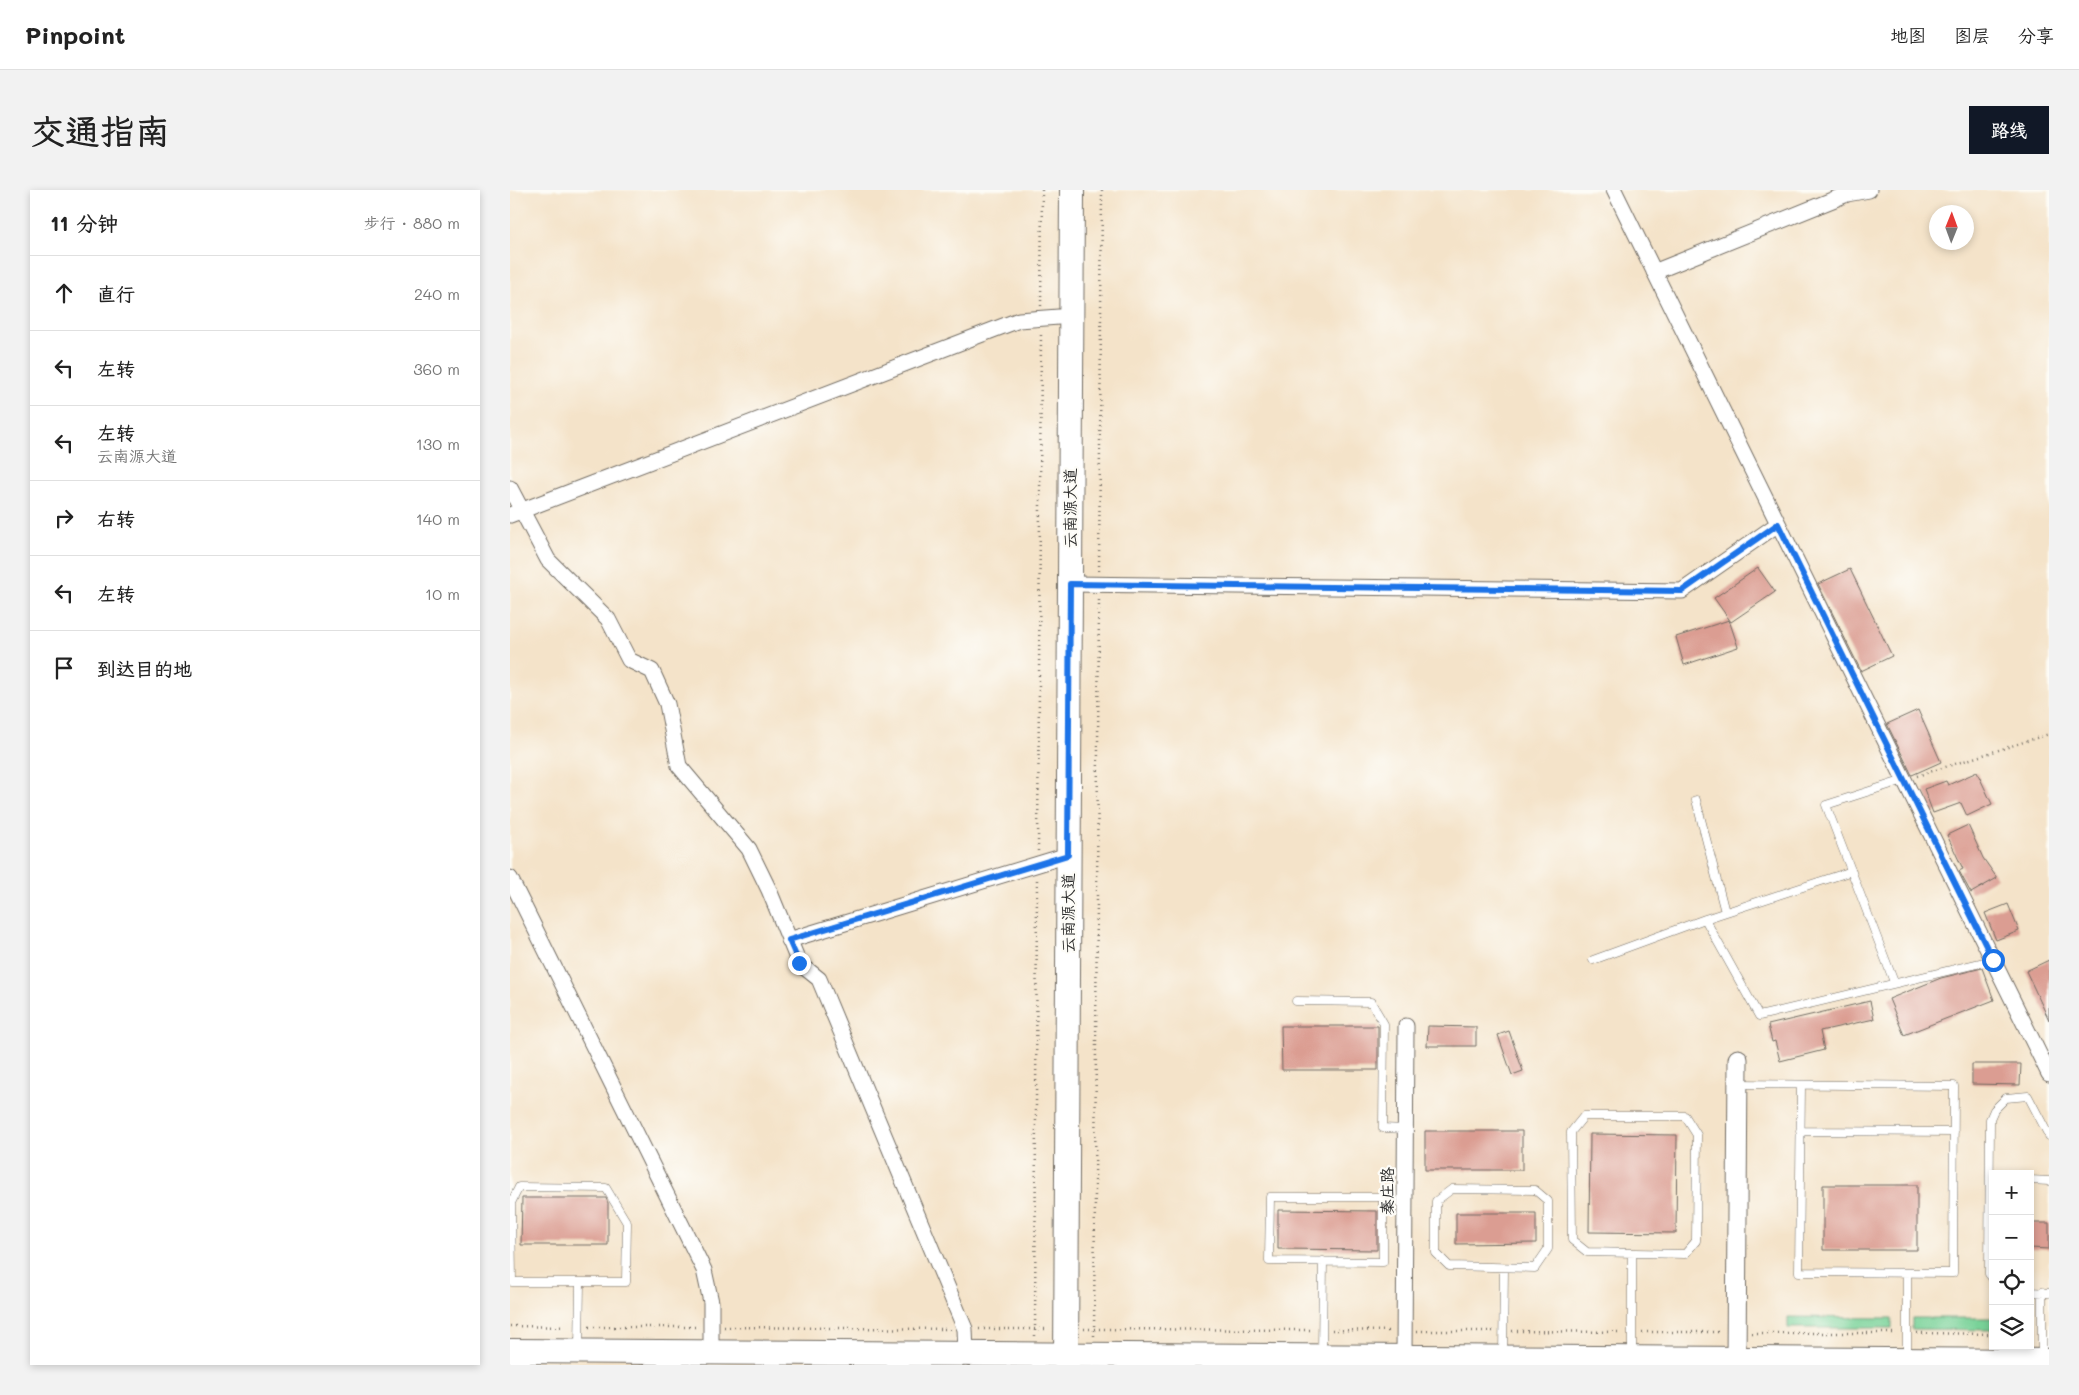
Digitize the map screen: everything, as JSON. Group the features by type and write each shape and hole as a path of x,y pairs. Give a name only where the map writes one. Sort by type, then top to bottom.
{"main road":[{"name":"云南源大道","path":"1066,1360 1072,190"},
{"path":"510,1351 1034,1354 1066,1360 1094,1354 1632,1358 1736,1362 2045,1361"}],"street":[{"path":"1614,190 2049,1074"},
{"path":"1654,272 1846,194 1869,190"},
{"path":"516,512 1020,320 1072,316"},
{"path":"510,488 516,512 548,560 608,619 629,660 652,671 667,704 679,766 749,849 769,890 799,963 818,979 965,1329 966,1354"},
{"path":"1070,584 1682,591 1778,524"},
{"path":"789,940 1068,855"},
{"path":"510,878 704,1270 711,1302 711,1352"},
{"name":"秦庄路","path":"1404,1356 1406,1026"},
{"path":"1736,1362 1738,1059"}],"lane":[{"path":"1894,982 1826,805 1904,780"},
{"path":"1696,800 1725,912"},
{"path":"1592,960 1725,912 1852,871"},
{"path":"1705,919 1759,1016 1894,982 1993,960"},
{"path":"1296,1001 1371,1002 1384,1024 1383,1128 1405,1129"},
{"path":"1738,1084 1954,1086 1953,1273 1799,1272 1800,1085"},
{"path":"1991,1170 1990,1119 1994,1110 2006,1098 2028,1096 2049,1136"},
{"path":"1584,1116 1685,1116 1697,1135 1696,1241 1685,1254 1632,1254 1587,1252 1572,1240 1571,1132 1584,1116"},
{"path":"1800,1131 1954,1132"},
{"path":"2034,1180 2049,1181"},
{"path":"519,1187 606,1188 627,1223 626,1282 580,1282 512,1282 511,1203 519,1187"},
{"path":"1452,1189 1535,1190 1548,1202 1548,1249 1534,1268 1504,1268 1449,1266 1442,1260 1436,1253 1436,1201 1452,1189"},
{"path":"1270,1197 1383,1198 1383,1262 1323,1261 1269,1261 1270,1197"},
{"path":"1989,1260 1990,1215"},
{"path":"1632,1254 1632,1358"},
{"path":"1322,1356 1323,1261"},
{"path":"1503,1357 1504,1268"},
{"path":"1907,1360 1908,1273"},
{"path":"579,1351 580,1282"},
{"path":"2045,1292 2045,1361"}],"path":[{"path":"1034,1354 1042,190"},
{"path":"1094,1354 1102,190"},
{"path":"1904,780 2049,734"},
{"path":"510,1326 1989,1334"}],"green space":[{"path":"1788,1317 1892,1318 1892,1328 1788,1328"},
{"path":"1912,1318 1989,1318 1989,1330 1912,1329"}],"building":[{"path":"1758,568 1775,592 1731,622 1714,598"},
{"path":"1850,569 1892,656 1861,671 1818,584"},
{"path":"1729,620 1738,647 1684,665 1676,637"},
{"path":"1918,710 1941,762 1912,775 1887,724"},
{"path":"1977,772 1992,804 1967,816 1961,803 1933,813 1924,789 1946,781 1948,785"},
{"path":"1968,825 1983,858 1997,878 1971,893 1959,871 1963,869 1947,835"},
{"path":"2008,904 2019,931 1996,940 1985,913"},
{"path":"2049,960 2049,1020 2026,971"},
{"path":"1982,968 1994,1000 1904,1035 1889,999 1941,978"},
{"path":"1870,1001 1874,1019 1820,1031 1824,1050 1780,1061 1775,1041 1772,1042 1768,1025"},
{"path":"1281,1026 1378,1026 1378,1070 1282,1070"},
{"path":"1428,1026 1476,1027 1476,1046 1427,1046"},
{"path":"1509,1031 1523,1071 1512,1075 1498,1035"},
{"path":"1972,1064 2021,1064 2020,1085 1972,1084"},
{"path":"1425,1131 1522,1131 1522,1170 1425,1170"},
{"path":"1590,1134 1677,1135 1676,1233 1589,1232"},
{"path":"1823,1185 1917,1185 1917,1250 1823,1250"},
{"path":"522,1198 606,1198 608,1203 608,1245 521,1245"},
{"path":"1278,1210 1377,1211 1377,1250 1278,1249"},
{"path":"1456,1213 1536,1213 1536,1243 1456,1244"},
{"path":"2034,1223 2049,1223 2049,1249 2034,1248"}],"route":[{"path":"799,963 789,940 1068,855 1070,584 1682,591 1778,524 1993,960"}]}
